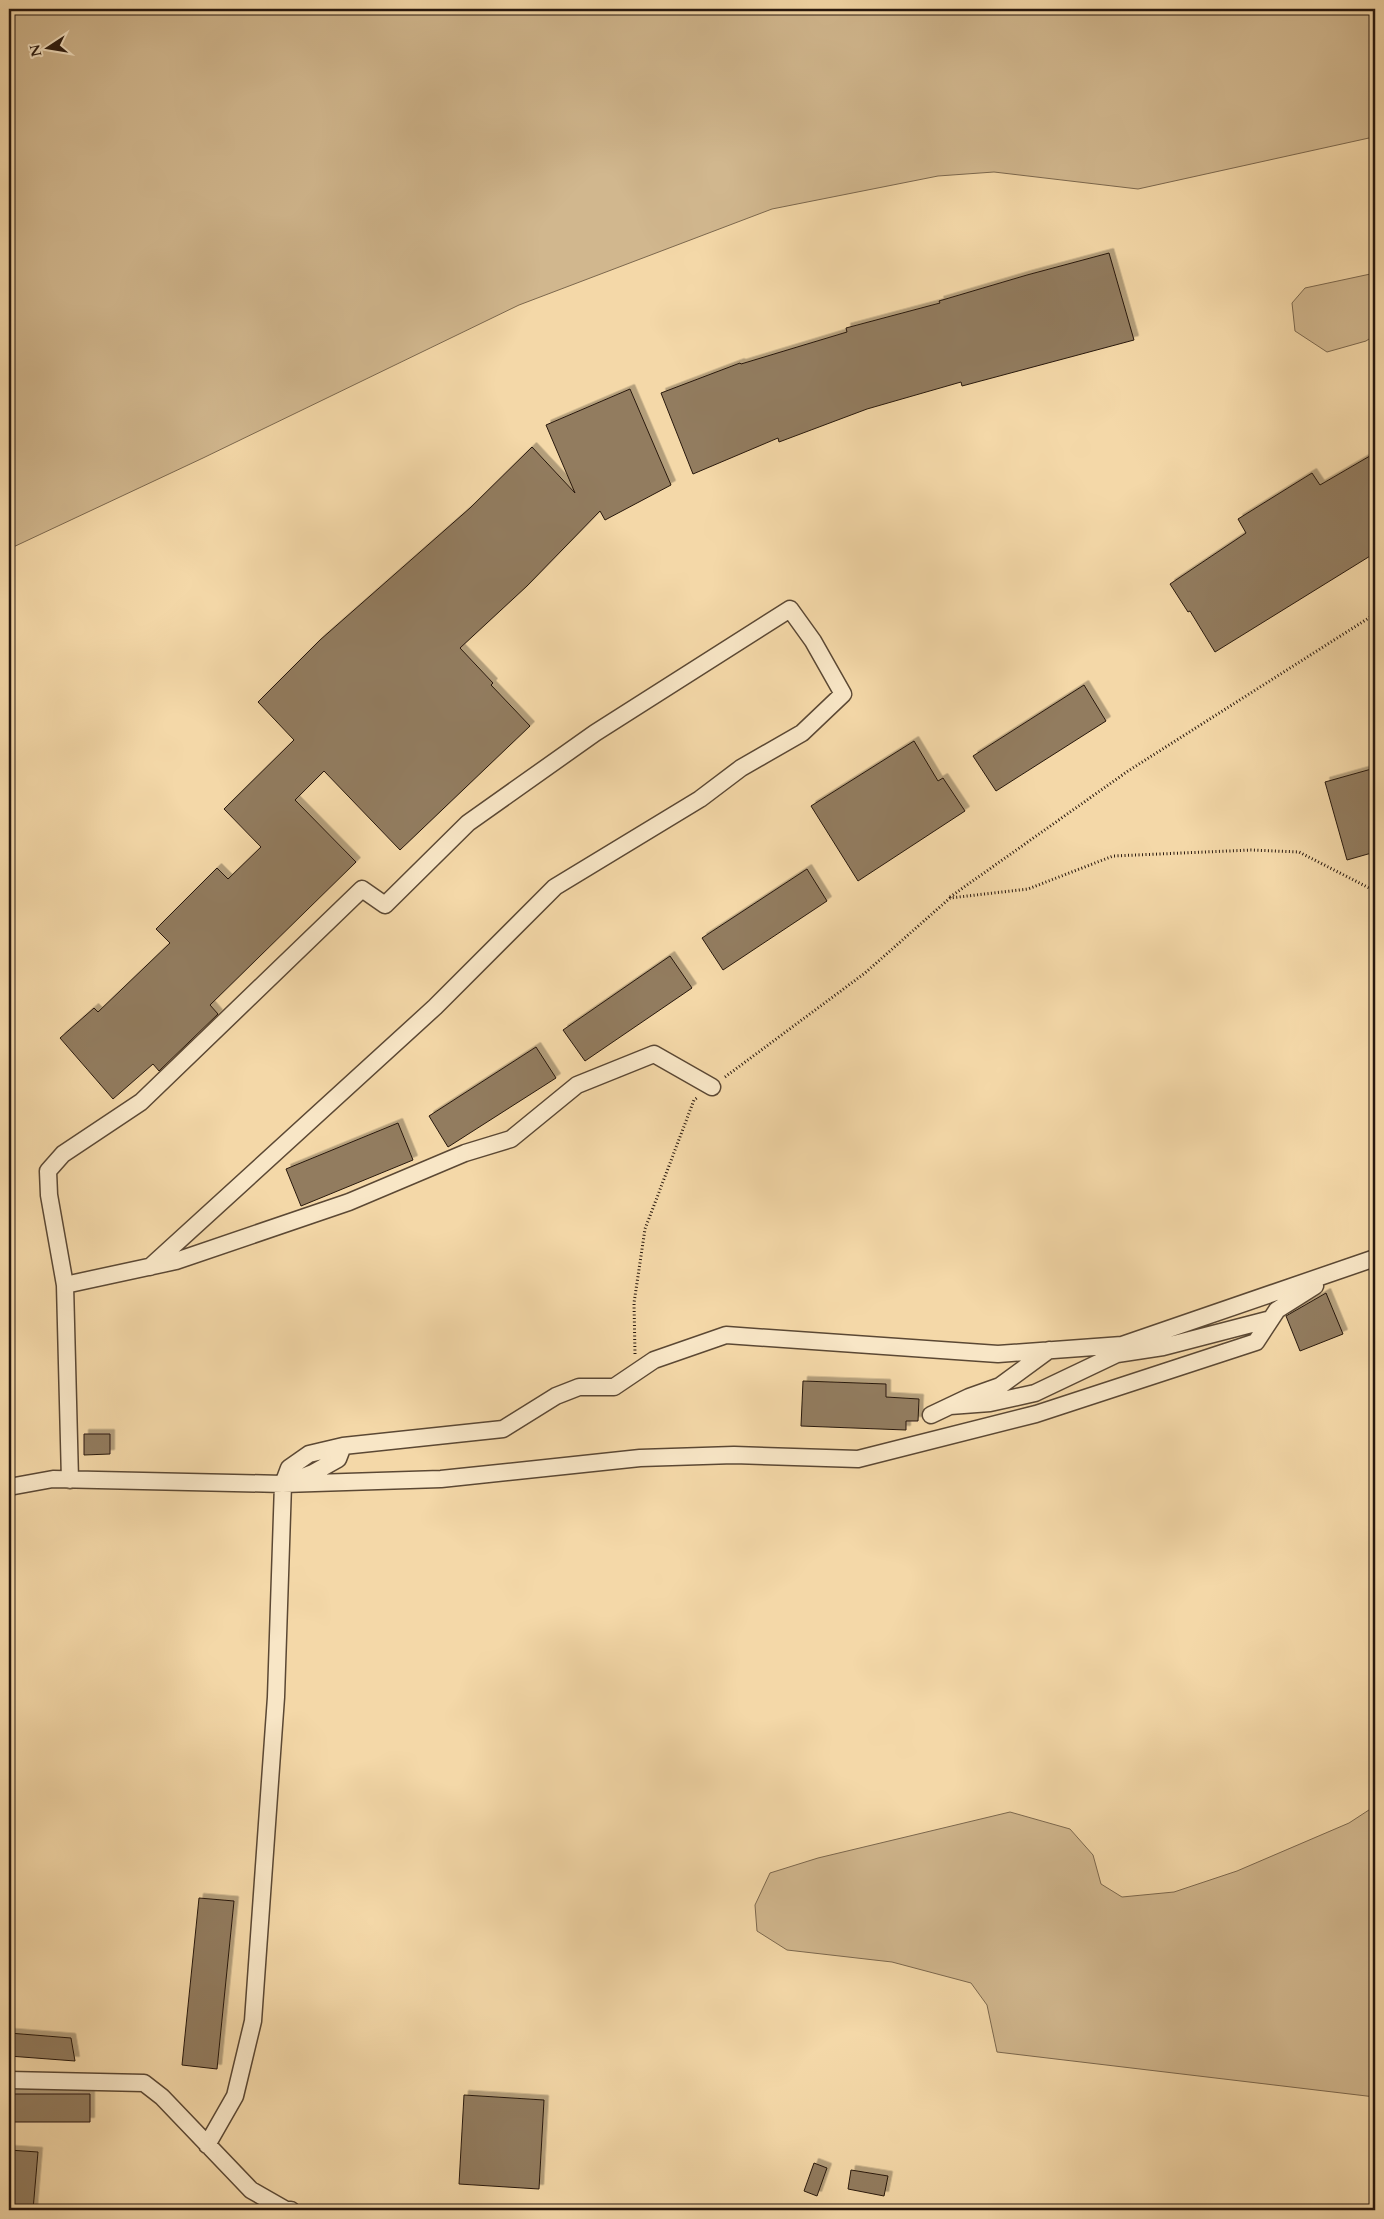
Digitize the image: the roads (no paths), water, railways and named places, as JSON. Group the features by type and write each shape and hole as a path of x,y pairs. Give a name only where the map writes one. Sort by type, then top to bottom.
{"street":[{"path":"70,1480 65,1285 49,1195 48,1171 63,1154 141,1102 362,889 385,905 468,823 595,734 790,610 813,641 844,694 802,733 741,768 700,799 555,887 435,1007 150,1267"},
{"path":"65,1285 176,1261 340,1205 465,1153 511,1139 577,1085 654,1054 712,1087"},
{"path":"207,2145 235,2096 253,2021 276,1697 283,1484 289,1468 309,1454 343,1446 503,1429 556,1396 579,1387 614,1387 654,1360 726,1335 998,1354 1122,1345 1375,1258"},
{"path":"9,1487 53,1479 283,1484 440,1479 640,1458 734,1455 858,1459 1036,1414 1256,1342 1277,1310 1335,1272"},
{"path":"950,1406 990,1403 1035,1393 1118,1354 1163,1347 1271,1319"},
{"path":"931,1415 1000,1386 1049,1350"},
{"path":"9,2080 144,2083 162,2097 251,2190 286,2210 291,2210"}]}
